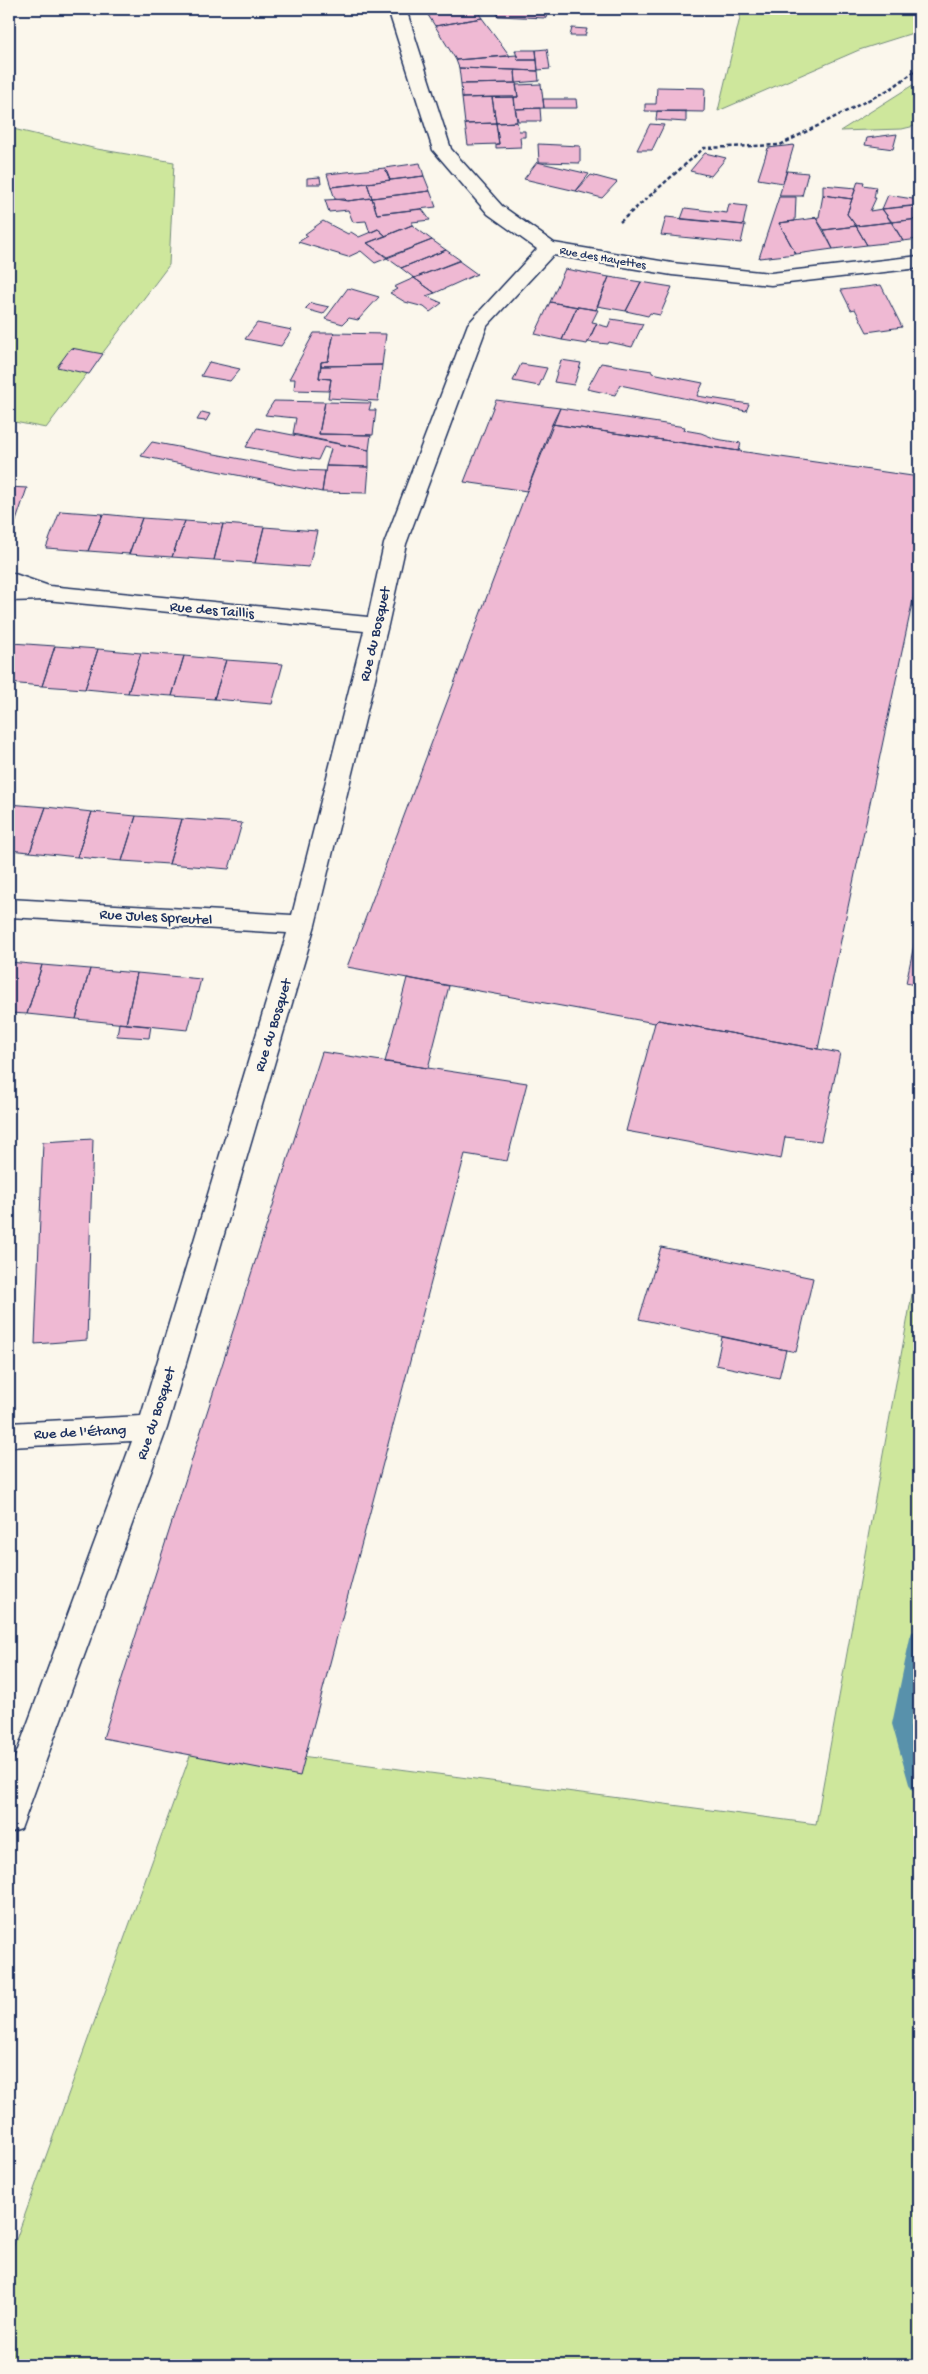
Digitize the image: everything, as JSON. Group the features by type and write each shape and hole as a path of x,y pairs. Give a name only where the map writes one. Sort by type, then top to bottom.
{"street":[{"name":"Rue des Hayettes","path":"397,9 442,150 495,210 548,248 672,269 771,279 919,262"},
{"name":"Rue du Bosquet","path":"9,1818 152,1428 302,925 395,544 478,324 548,248"},
{"name":"Rue des Taillis","path":"9,579 46,593"},
{"name":"Rue des Taillis","path":"9,594 46,593 377,624"},
{"name":"Rue Jules Spreutel","path":"9,908 302,925"},
{"name":"Rue de l'Étang","path":"9,1435 152,1428"}],"path":[{"path":"584,254 704,148 780,145 892,88 919,68"}],"green space":[{"path":"742,9 919,9 919,31 859,50 718,111"},
{"path":"919,81 919,125 902,129 840,131"},
{"path":"9,128 97,149 174,162 169,265 46,428 9,421"},
{"path":"919,1256 919,2365 9,2365 9,2259 195,1742 816,1824"}],"building":[{"path":"476,9 482,18 435,26 428,15"},
{"path":"498,9 542,9 541,14 547,14 546,18 497,16"},
{"path":"482,18 510,56 456,60 435,26"},
{"path":"572,28 587,29 585,36 570,36"},
{"path":"547,49 550,69 538,70 536,50"},
{"path":"515,50 536,50 537,60 518,60"},
{"path":"517,55 518,60 537,60 538,71 459,68 456,60"},
{"path":"459,68 515,70 516,83 461,84"},
{"path":"515,70 538,71 539,81 516,83"},
{"path":"516,83 518,97 462,98 461,84"},
{"path":"541,84 544,108 515,109 514,97 518,97 516,85"},
{"path":"657,87 705,88 704,112 645,111 645,104 656,104"},
{"path":"492,97 496,123 465,124 462,98"},
{"path":"492,97 514,97 517,122 496,123"},
{"path":"543,99 576,99 577,108 544,108"},
{"path":"540,108 541,121 518,121 515,109"},
{"path":"657,111 686,111 686,122 656,120"},
{"path":"517,122 519,131 525,131 525,137 520,137 521,147 496,148 496,144 499,144 496,123"},
{"path":"496,123 499,144 468,145 465,124"},
{"path":"650,124 664,125 652,150 637,150"},
{"path":"897,134 893,149 865,145 867,138"},
{"path":"538,144 580,146 580,163 539,162"},
{"path":"794,145 783,183 758,179 768,148"},
{"path":"705,153 726,158 711,176 690,171"},
{"path":"537,162 589,174 576,191 524,179"},
{"path":"420,163 424,176 390,180 385,168"},
{"path":"385,168 390,180 331,187 327,174"},
{"path":"787,171 808,173 802,196 779,196"},
{"path":"591,175 617,182 602,198 576,191"},
{"path":"424,176 430,191 372,198 367,183"},
{"path":"320,177 321,184 307,184 307,178"},
{"path":"858,181 864,182 863,185 876,187 874,198 876,198 870,211 882,209 891,222 856,226 847,214"},
{"path":"367,183 372,198 347,201 335,199 331,187"},
{"path":"823,185 856,188 852,199 823,195"},
{"path":"430,191 436,207 377,214 372,198"},
{"path":"823,195 852,199 847,214 856,226 824,230 816,218 813,218 819,217"},
{"path":"888,195 919,200 919,205 882,209"},
{"path":"779,197 796,197 795,221 779,223 796,254 759,258"},
{"path":"372,198 377,214 422,209 430,220 412,222 412,225 386,236 378,229 370,233 366,221 353,222 348,210 329,212 325,200 345,199 347,201"},
{"path":"729,204 747,206 743,225 681,219 685,208 727,213"},
{"path":"915,206 919,211 919,219 892,222 882,209"},
{"path":"666,217 745,225 741,243 661,235"},
{"path":"816,218 833,249 796,254 779,223"},
{"path":"919,219 919,239 903,241 892,222"},
{"path":"323,221 348,234 351,232 359,237 378,229 386,236 367,243 387,258 375,263 361,251 348,257 298,242 308,236 305,234"},
{"path":"891,222 903,241 867,245 856,226"},
{"path":"412,225 432,240 387,257 367,243"},
{"path":"856,226 867,245 833,249 824,230"},
{"path":"432,240 446,250 401,268 387,258"},
{"path":"446,250 460,260 414,278 401,268"},
{"path":"459,261 477,274 435,293 414,278"},
{"path":"565,269 609,277 596,310 550,302"},
{"path":"609,277 641,282 626,311 597,306"},
{"path":"414,278 435,293 426,296 442,303 430,312 424,307 405,302 390,293 397,289 394,287"},
{"path":"641,282 672,287 660,315 650,313 648,316 626,311"},
{"path":"881,285 902,327 867,332 855,309 851,310 841,290"},
{"path":"348,288 379,297 358,320 349,318 343,324 325,319"},
{"path":"550,302 577,307 562,340 535,334"},
{"path":"311,303 329,307 323,314 305,309"},
{"path":"577,307 598,310 592,322 597,323 587,344 562,340"},
{"path":"611,319 643,324 632,347 609,342 608,344 588,342 596,324 608,327"},
{"path":"257,323 292,330 281,346 245,339"},
{"path":"314,333 334,333 328,361 321,362 319,378 331,379 329,391 294,390 295,379 289,379"},
{"path":"334,333 386,334 382,365 321,366 321,362 328,361"},
{"path":"71,348 103,354 89,374 57,367"},
{"path":"561,360 581,363 574,385 554,382"},
{"path":"209,362 240,369 230,381 201,376"},
{"path":"601,363 652,371 652,373 703,383 697,396 749,404 746,411 620,385 615,395 587,389"},
{"path":"521,364 547,368 539,386 513,381"},
{"path":"382,365 378,401 328,398 331,379 319,378 321,366"},
{"path":"496,400 560,408 527,491 464,482"},
{"path":"274,401 325,402 319,434 371,435 369,450 293,434 296,418 265,415"},
{"path":"325,402 371,403 369,410 376,410 373,435 319,434"},
{"path":"560,408 685,427 684,430 701,433 716,439 741,443 739,451 552,424"},
{"path":"202,412 210,414 206,421 197,420"},
{"path":"552,424 919,477 919,571 818,1049 658,1020 655,1023 347,967"},
{"path":"257,428 369,450 369,467 326,466 331,449 324,447 318,460 246,447"},
{"path":"152,442 298,470 325,471 322,492 141,456"},
{"path":"326,466 369,467 367,493 322,492"},
{"path":"9,487 27,488 15,524 9,524"},
{"path":"60,511 103,514 88,551 46,548"},
{"path":"103,514 142,518 129,554 88,551"},
{"path":"142,518 185,521 172,557 129,554"},
{"path":"185,521 223,524 214,560 172,557"},
{"path":"223,524 264,527 255,563 214,560"},
{"path":"264,527 317,531 309,567 255,563"},
{"path":"12,643 55,646 42,686 9,683 9,650"},
{"path":"55,646 98,649 85,689 42,686"},
{"path":"98,649 141,653 128,693 85,689"},
{"path":"141,653 184,656 172,696 128,693"},
{"path":"184,656 226,660 214,699 172,696"},
{"path":"226,660 283,664 272,704 214,699"},
{"path":"9,804 46,807 30,852 9,850"},
{"path":"46,807 92,812 77,857 30,852"},
{"path":"92,812 136,816 122,861 77,857"},
{"path":"136,816 182,819 169,864 122,861"},
{"path":"182,819 242,823 229,869 169,864"},
{"path":"919,921 919,986 906,983"},
{"path":"9,962 42,965 27,1014 9,1013"},
{"path":"42,965 90,969 76,1019 27,1014"},
{"path":"90,969 137,973 126,1024 76,1019"},
{"path":"137,973 201,979 188,1030 126,1024"},
{"path":"407,978 449,986 428,1068 385,1062"},
{"path":"658,1020 840,1053 821,1141 785,1137 781,1159 626,1131 655,1023"},
{"path":"119,1023 151,1026 149,1038 117,1036"},
{"path":"322,1052 527,1083 507,1161 465,1154 300,1776 103,1738"},
{"path":"93,1139 87,1340 35,1344 43,1142"},
{"path":"661,1247 813,1278 796,1352 639,1319"},
{"path":"722,1337 786,1350 779,1378 716,1365"}],"waterway":[{"path":"919,1638 901,1724 919,1784"}]}
